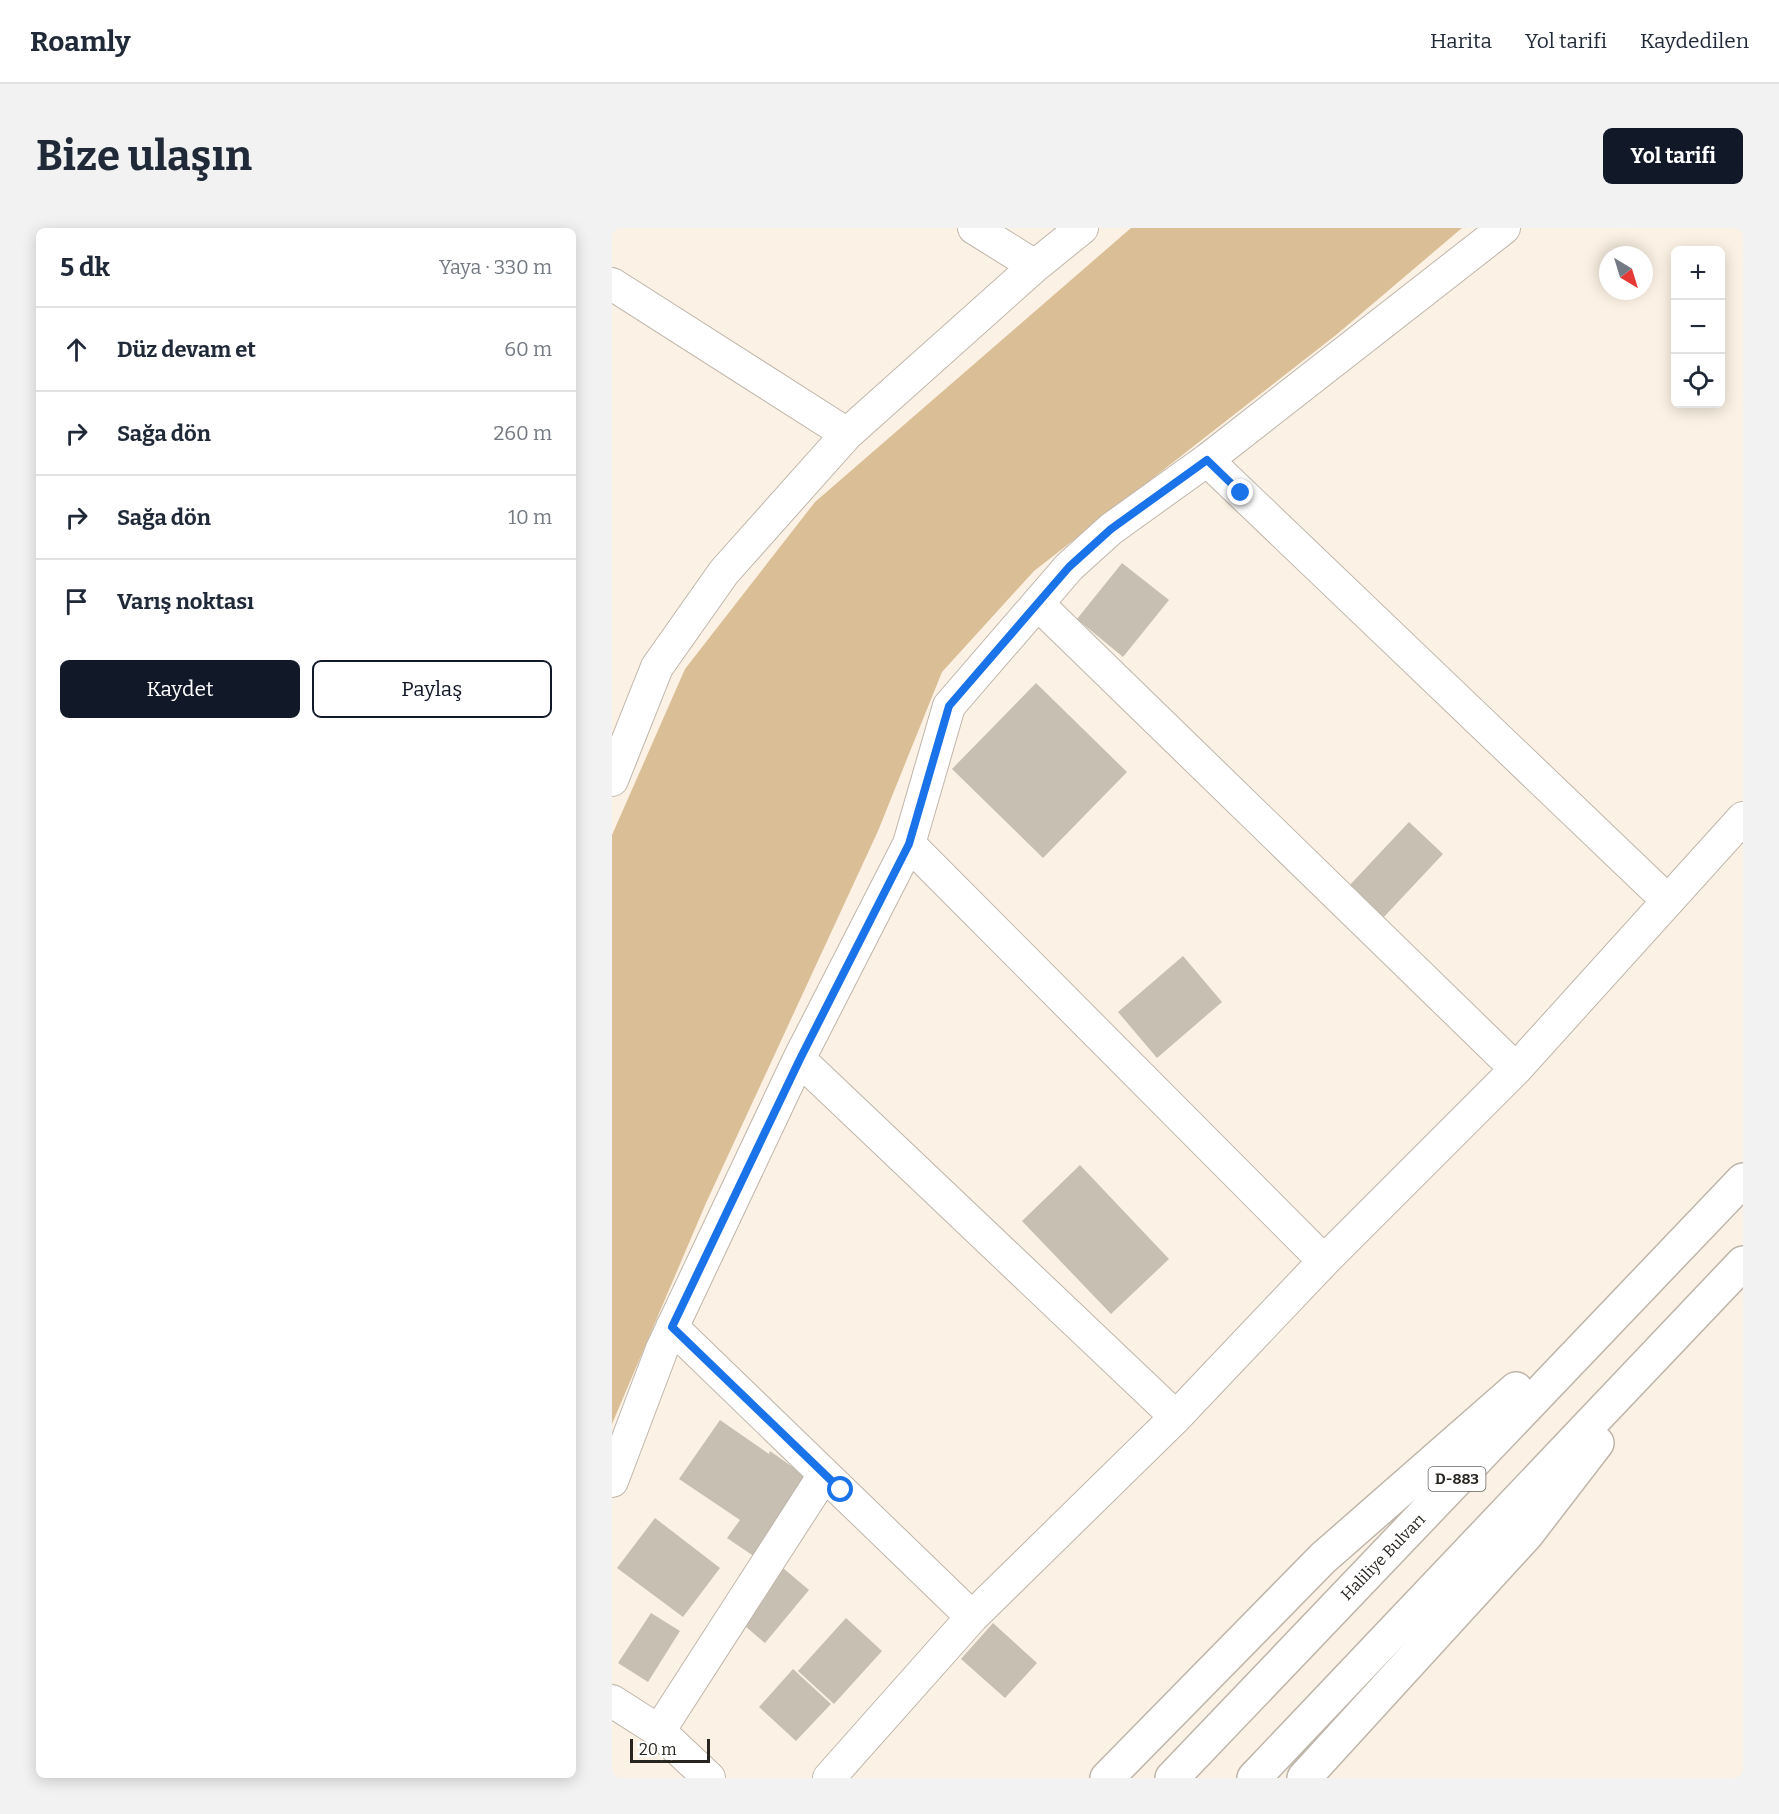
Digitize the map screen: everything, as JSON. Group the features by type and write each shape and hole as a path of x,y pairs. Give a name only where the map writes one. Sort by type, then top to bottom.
{"highway":[{"name":"Haliliye Bulvarı","path":"1172,1778 1743,1180"},
{"path":"1107,1778 1323,1558 1678,1248"},
{"path":"1254,1778 1743,1263"},
{"path":"1304,1778 1527,1534 1712,1296"}],"street":[{"path":"974,228 1035,266"},
{"path":"612,780 657,668 724,572 847,434 1035,266 1082,228"},
{"path":"612,1481 672,1327 800,1059 909,844 949,706 1069,567 1111,529 1207,460 1504,228"},
{"path":"612,284 847,434"},
{"path":"1207,460 1668,901"},
{"path":"1038,604 1516,1069"},
{"path":"829,1778 972,1617 1176,1417 1324,1261 1516,1069 1743,818"},
{"path":"909,844 1324,1261"},
{"path":"800,1059 1176,1417"},
{"path":"672,1327 972,1617"},
{"path":"659,1731 824,1475"},
{"path":"612,1701 659,1731 709,1778"}],"shaded area":[{"path":"1131,228 1462,228 1336,335 1034,571 942,672 878,831 706,1203 612,1424 612,835 685,669 815,502"}],"building":[{"path":"1122,563 1169,600 1123,657 1077,619"},
{"path":"1036,683 1127,772 1043,858 952,769"},
{"path":"1409,822 1443,854 1382,919 1348,887"},
{"path":"1183,956 1222,1002 1157,1058 1118,1012"},
{"path":"1080,1165 1169,1259 1111,1314 1022,1221"},
{"path":"720,1420 815,1483 761,1561 727,1538 740,1520 679,1479"},
{"path":"655,1518 720,1568 683,1617 617,1568"},
{"path":"783,1568 809,1590 765,1643 739,1621"},
{"path":"651,1613 680,1631 648,1682 618,1663"},
{"path":"846,1618 882,1651 834,1704 798,1671"},
{"path":"993,1623 1037,1663 1005,1698 961,1659"},
{"path":"793,1669 831,1704 796,1741 759,1707"}],"route":[{"path":"841,1490 672,1327 800,1059 909,844 949,706 1069,567 1111,529 1207,460 1241,493"}]}
